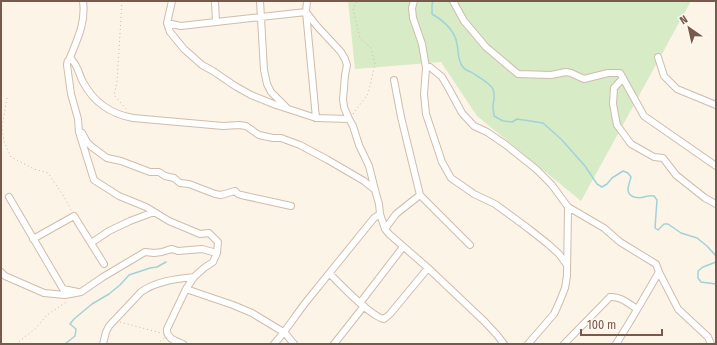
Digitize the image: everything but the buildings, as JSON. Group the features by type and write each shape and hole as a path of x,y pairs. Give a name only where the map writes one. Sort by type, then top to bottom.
{"street":[{"path":"83,1 84,17 82,26 67,65 79,132 94,180 119,196 146,208 169,221 200,234 209,234 218,242 217,253 213,262 194,277 186,289 167,328 170,338 183,344"},
{"path":"172,1 167,23 170,32 184,49 202,65 251,95 276,105 316,118 349,119"},
{"path":"215,1 216,22"},
{"path":"260,1 264,70 267,84 271,92 289,109"},
{"path":"307,1 306,12 316,118"},
{"path":"414,1 412,8 413,18 422,44 426,68 424,94 426,114 442,162 451,178 474,194 495,204 529,228 559,254 567,265"},
{"path":"453,1 464,20 486,47 518,74 551,76 566,72 584,79 608,73 620,72 644,116 716,166"},
{"path":"167,23 181,26 306,12"},
{"path":"306,12 341,52 345,59 347,65 344,76 344,107 353,126 359,146 369,166 385,229 485,322 498,335 504,344"},
{"path":"658,57 664,76 677,89 716,105"},
{"path":"69,60 75,62 84,83 103,107 122,116 223,126 246,126 259,135 281,138 300,145 364,181 375,190"},
{"path":"426,68 430,67 442,77 462,113 474,126 487,132 506,145 536,169 552,185 568,207 604,228 620,242 656,264 658,272 678,309 708,337 711,344"},
{"path":"623,78 614,88 612,104 618,125 631,144 654,157 663,158 676,175 705,198 716,204"},
{"path":"394,80 401,117 420,195 470,246"},
{"path":"78,124 87,142 106,158 121,161 150,172 159,172 165,176 174,178 180,183 189,184 215,194 220,195 236,191 241,195 291,206"},
{"path":"385,229 396,214 420,195"},
{"path":"9,197 63,288 81,292"},
{"path":"528,344 554,314 560,303 565,288 567,276 568,207"},
{"path":"91,244 109,231 154,212"},
{"path":"274,344 374,218 380,214"},
{"path":"34,239 74,216 104,264"},
{"path":"334,344 403,247"},
{"path":"1,272 5,276 44,293 65,295 81,292 145,252 154,253 172,249 178,251 202,249 217,253"},
{"path":"330,274 362,304 380,318 384,319 428,268"},
{"path":"616,344 633,318 658,272"},
{"path":"103,344 109,326 141,292 147,288 177,279 194,277"},
{"path":"186,289 252,313 284,333 294,344"},
{"path":"564,344 610,298 615,297 637,309"}],"path":[{"path":"122,1 117,82 114,95 133,118"},
{"path":"349,119 368,94 375,64 371,48 360,38 353,9 357,1"},
{"path":"7,98 2,127 4,141 11,157 34,170 48,173 63,195 74,216"},
{"path":"16,344 36,328 47,315 71,299"},
{"path":"114,321 168,335"},
{"path":"157,344 168,335"}],"green space":[{"path":"348,1 691,1 581,201 477,116 441,62 355,69"}],"waterway":[{"path":"433,1 432,14 445,23 454,34 461,64 466,70 486,82 493,89 494,116 503,121 512,122 517,119 543,123 561,139 585,166 597,184 602,187 623,171 628,173 631,177 628,188 631,195 639,198 654,196 657,200 655,228 658,230 664,224 668,224 681,233 697,238 716,256"},
{"path":"65,344 75,336 76,329 70,324 92,304 109,294 129,275 157,267 166,262"},
{"path":"716,262 703,267 698,271 698,278 701,282 716,284"}]}
